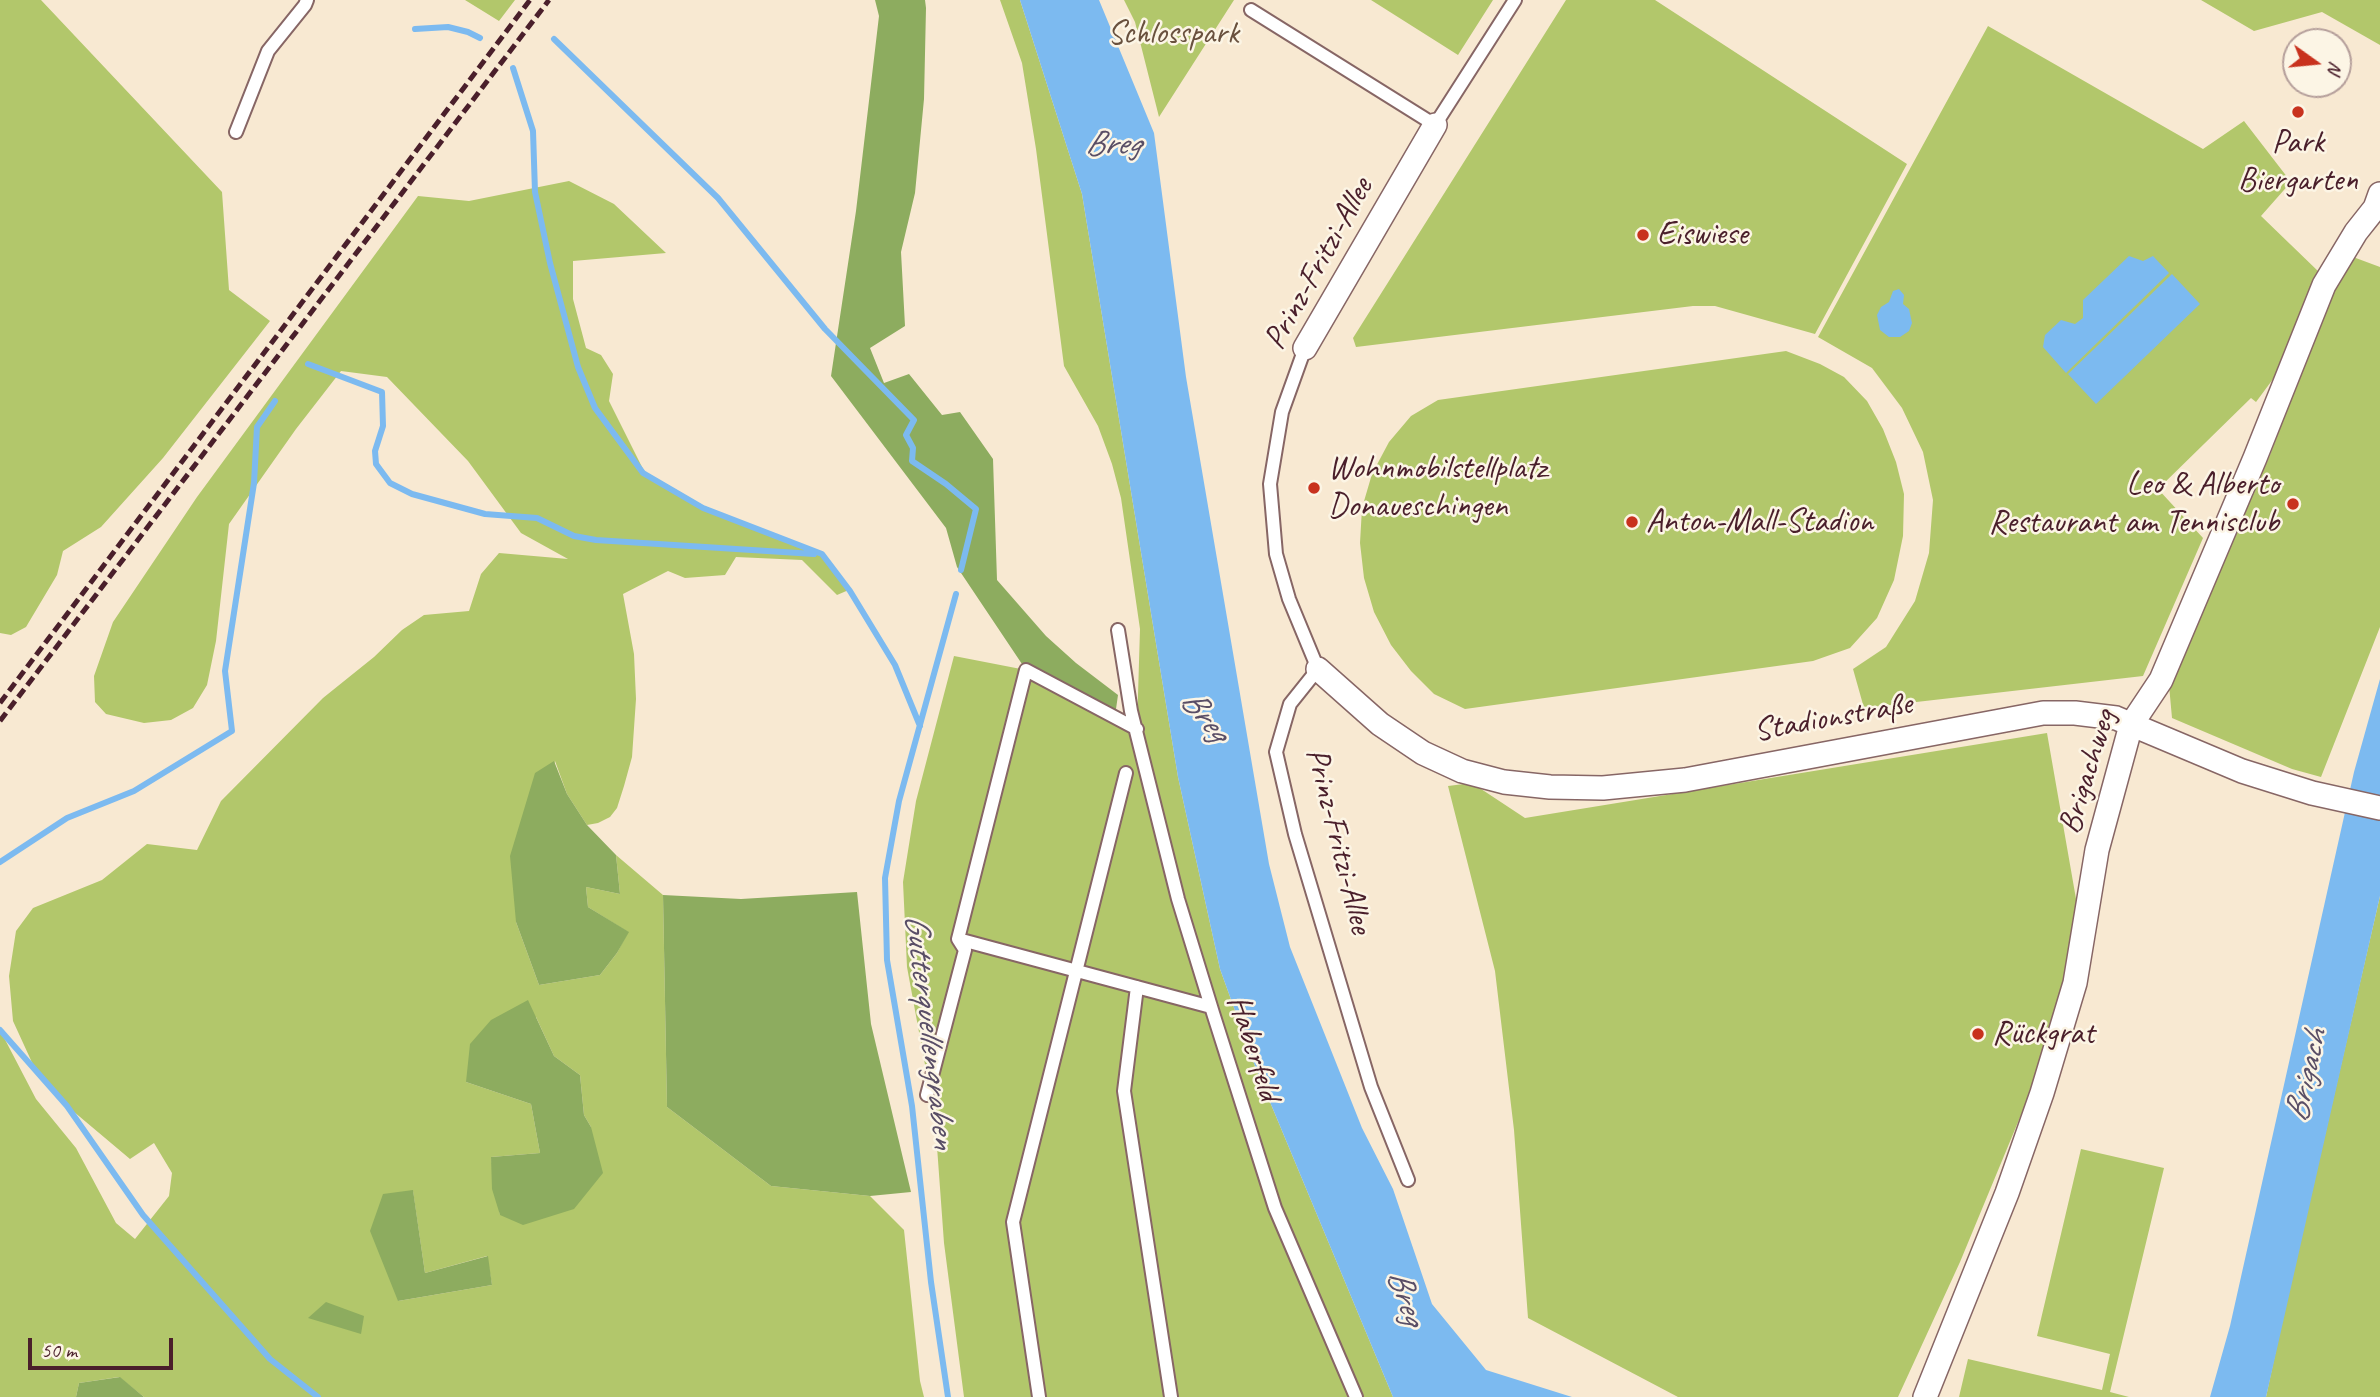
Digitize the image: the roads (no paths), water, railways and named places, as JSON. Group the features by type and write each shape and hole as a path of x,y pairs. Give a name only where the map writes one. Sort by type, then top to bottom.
{"street":[{"name":"Prinz-Fritzi-Allee","path":"1305,348 1435,125"},
{"name":"Brigachweg","path":"1925,1397 2007,1193 2042,1093 2074,983 2097,850 2131,725 2161,680 2255,458 2324,285 2356,232 2375,208 2380,194"},
{"name":"Stadionstraße","path":"1318,669 1380,724 1423,753 1462,771 1504,782 1550,787 1603,788 1685,780 2043,713 2075,713 2116,718 2242,771 2312,793 2380,808"}],"lane":[{"path":"236,132 268,51 307,0"},
{"name":"Prinz-Fritzi-Allee","path":"1435,125 1515,0"},
{"path":"1251,10 1435,125"},
{"name":"Prinz-Fritzi-Allee","path":"1305,348 1282,412 1270,484 1276,554 1289,599 1318,669 1290,704 1276,752 1295,834 1371,1087 1408,1180"},
{"name":"Haberfeld","path":"1118,630 1131,711 1178,899 1211,1007 1275,1208 1356,1397"},
{"path":"927,1095 965,950 958,939 1026,670 1136,729"},
{"path":"1039,1397 1013,1222 1126,773"},
{"path":"958,939 1211,1007"},
{"path":"1138,987 1124,1091 1171,1397"}],"water":[{"name":"Breg","path":"1020,0 1099,0 1154,133 1186,377 1269,864 1290,947 1362,1128 1393,1189 1432,1304 1486,1370 1572,1397 1393,1397 1255,1066 1220,969 1178,777 1082,194"},
{"path":"2129,256 2143,261 2153,256 2169,273 2066,373 2043,347 2045,335 2061,320 2075,324 2083,318 2083,300"},
{"path":"2172,274 2200,304 2096,404 2068,374"},
{"path":"1899,289 1904,295 1903,304 1909,309 1912,323 1909,331 1900,337 1889,337 1880,330 1877,315 1881,307 1889,302 1893,291"},
{"name":"Brigach","path":"2380,679 2380,896 2266,1397 2210,1397 2230,1326 2354,772"}],"waterway":[{"path":"415,29 448,27 480,38"},
{"path":"554,39 718,198 825,329 914,420 906,435 913,448 912,461 976,509 961,570"},
{"path":"513,68 533,131 535,192 550,263 578,367 595,408 643,473 703,508 822,554 850,591 895,665 920,726"},
{"path":"308,364 382,392 383,426 375,451 376,464 390,483 412,494 485,514 537,518 574,536 596,540 814,554"},
{"path":"0,862 67,818 134,791 232,731 225,671 254,483 257,427 275,401"},
{"name":"Gutterquellengraben","path":"948,1397 931,1282 912,1106 887,960 885,878 899,801 956,594"},
{"path":"0,1030 67,1106 143,1215 270,1359 318,1397"}],"railway":[{"path":"0,703 530,0"},
{"path":"0,721 549,0"}],"place":[{"name":"Park Biergarten","path":"2298,112"},
{"name":"Eiswiese","path":"1643,235"},
{"name":"Wohnmobilstellplatz Donaueschingen","path":"1314,488"},
{"name":"Leo & Alberto Restaurant am Tennisclub","path":"2293,504"},
{"name":"Anton-Mall-Stadion","path":"1632,522"},
{"name":"Rückgrat","path":"1978,1034"}],"park label":[{"name":"Schlosspark","path":"1173,34"}]}
